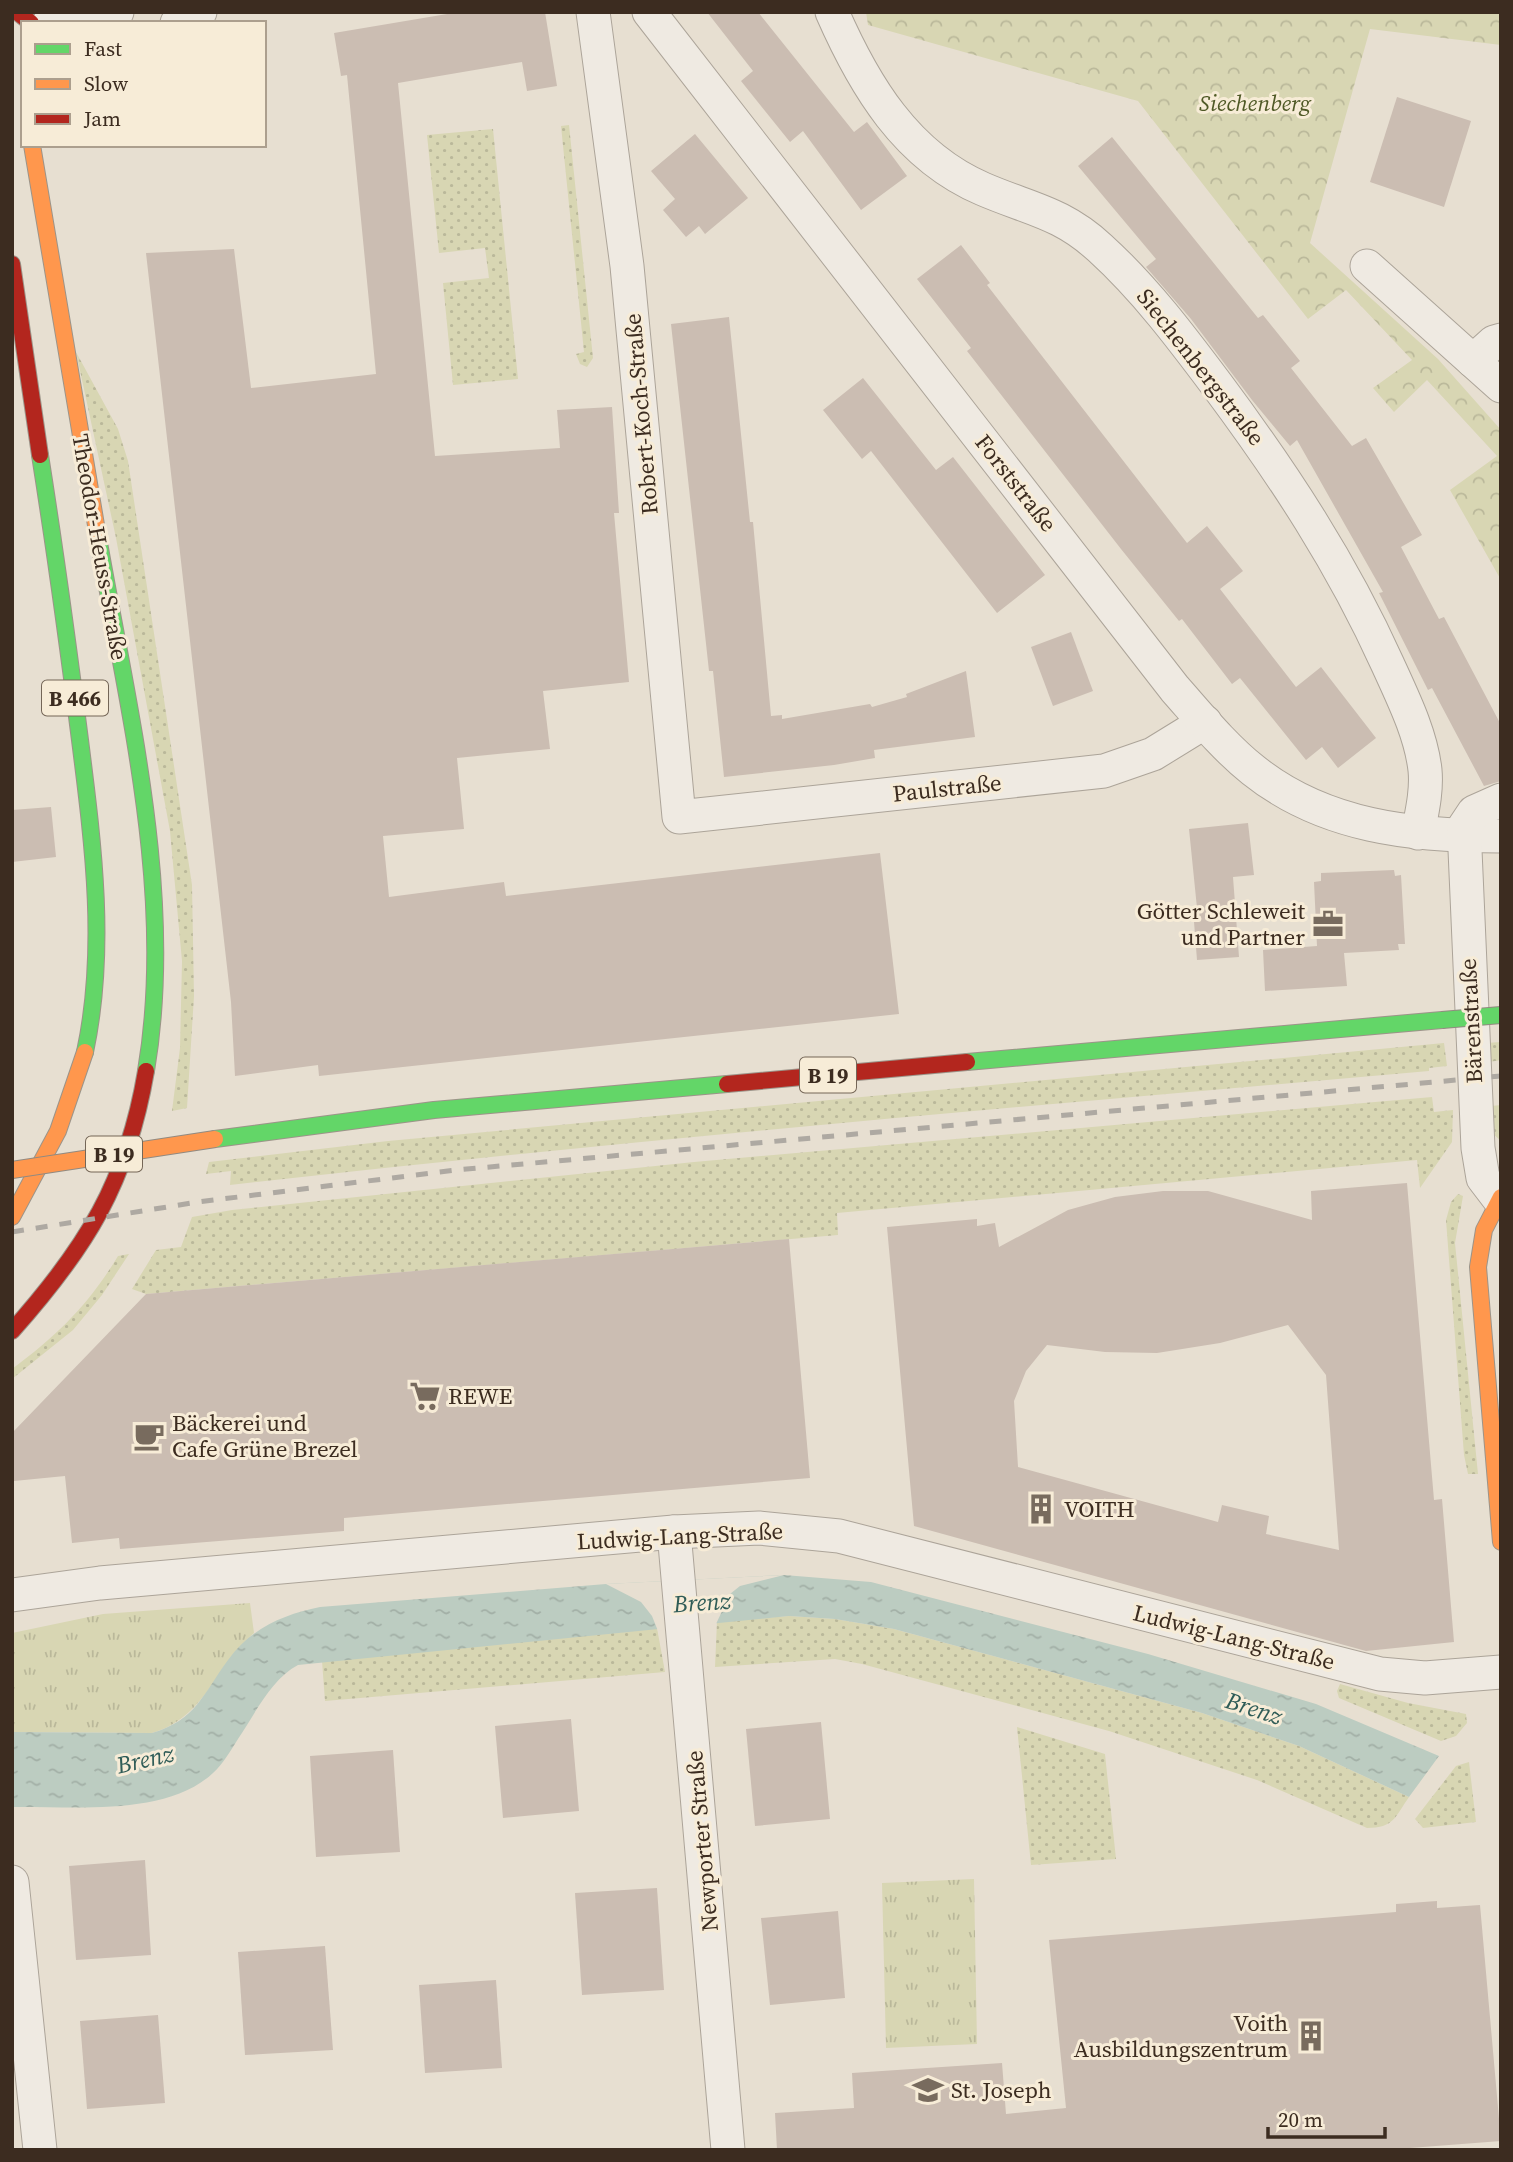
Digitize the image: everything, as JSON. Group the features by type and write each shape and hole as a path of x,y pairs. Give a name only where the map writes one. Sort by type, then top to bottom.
{"main road":[{"name":"Theodor-Heuss-Straße","path":"12,1331 66,1272 118,1180 133,1143 146,1084 156,974 150,843 32,147"},
{"name":"Theodor-Heuss-Straße","path":"12,264 75,696 90,818 98,930 96,991 88,1041 58,1129 36,1179 12,1217"},
{"name":"B 19","path":"12,1170 433,1110 1501,1015"},
{"path":"1500,1198 1480,1238 1478,1267 1501,1542"}],"street":[{"path":"61,21 117,12"},
{"path":"181,21 200,12"},
{"name":"Robert-Koch-Straße","path":"593,12 628,280 679,817"},
{"name":"Forststraße","path":"649,12 1175,689 1250,768 1308,804 1362,823 1418,833 1464,837 1501,836"},
{"name":"Siechenbergstraße","path":"832,12 863,79 907,136 955,175 983,189 1046,210 1099,247 1155,303 1283,472 1336,559 1401,695 1421,747 1426,794 1418,833"},
{"path":"1367,266 1501,387"},
{"path":"1474,361 1494,342 1501,340"},
{"name":"Paulstraße","path":"679,817 1104,771 1153,754 1205,722"},
{"path":"1464,837 1467,818 1485,806 1501,800"},
{"name":"Bärenstraße","path":"1464,837 1478,1157 1483,1178 1500,1198"},
{"name":"Ludwig-Lang-Straße","path":"12,1595 79,1584 674,1532 760,1528 823,1533 1380,1674 1425,1678 1501,1672"},
{"name":"Newporter Straße","path":"674,1532 728,2150"},
{"path":"12,1882 15,1934 40,2150"}],"green space":[{"name":"Siechenberg","path":"866,12 1501,12 1501,45 1370,29 1310,243 1438,359 1501,430 1501,580 1450,490 1497,456 1427,380 1394,412 1373,388 1412,360 1346,290 1308,319 1138,101 868,25"},
{"path":"569,125 593,358 587,367 580,364 576,354 584,352 561,126"},
{"path":"493,129 518,379 453,385 443,283 489,278 485,248 439,253 427,135"},
{"path":"76,352 118,429 128,461 192,885 194,996 187,1108 172,1111 180,1048 182,961 170,831 116,538"},
{"path":"1501,1042 1501,1060 1489,1062 1485,1043"},
{"path":"1444,1043 1447,1066 1429,1068 1429,1071 679,1138 230,1185 231,1171 206,1174 209,1162 388,1141"},
{"path":"1432,1097 1434,1112 1453,1110 1452,1142 1420,1188 1417,1160 837,1213 838,1235 146,1294 132,1289 156,1250 181,1247 192,1217 232,1210 694,1162"},
{"path":"1501,1105 1501,1141 1493,1134 1491,1106"},
{"path":"1458,1194 1463,1196 1455,1243 1478,1474 1468,1474 1464,1455 1446,1220 1451,1202"},
{"path":"129,1254 102,1295 73,1330 12,1379 12,1369 71,1318 96,1289 118,1256"},
{"path":"250,1603 254,1633 197,1704 170,1726 152,1733 12,1732 12,1633 103,1614"},
{"path":"789,1616 835,1619 894,1629 1202,1713 1299,1746 1409,1797 1393,1820 1383,1826 1367,1828 1257,1780 1109,1731 862,1664 835,1659 715,1667 717,1621"},
{"path":"657,1628 665,1672 325,1701 322,1661"},
{"path":"1340,1684 1408,1703 1466,1714 1467,1723 1456,1736 1441,1741 1339,1698 1337,1691"},
{"path":"1017,1727 1105,1754 1116,1859 1031,1865"},
{"path":"1469,1762 1476,1822 1423,1828 1415,1819 1456,1766"},
{"path":"974,1879 977,2044 886,2048 882,1883"}],"water":[{"name":"Brenz","path":"784,1575 871,1582 1148,1654 1316,1704 1439,1756 1409,1797 1299,1746 1202,1713 894,1629 835,1619 789,1616 298,1665 288,1671 264,1698 220,1765 193,1787 170,1797 118,1806 12,1807 12,1732 152,1733 167,1728 189,1713 237,1649 257,1631 294,1614 320,1607 606,1584"}],"pier":[{"path":"784,1575 740,1586 730,1594 716,1624 658,1631 652,1616 641,1602 606,1584"}],"building":[{"path":"459,12 545,12 557,86 527,91 522,62 398,83 435,456 560,448 557,410 612,407 619,513 614,513 629,682 543,691 550,749 457,758 464,829 383,836 389,897 504,882 506,896 880,853 899,1014 319,1076 318,1065 235,1076 231,1002 146,253 234,249 251,388 376,374 347,75 341,76 334,33"},
{"path":"707,12 758,12 854,132 867,122 907,176 861,210 803,131 790,142 741,81 753,71"},
{"path":"1397,97 1471,121 1444,207 1370,182"},
{"path":"695,134 748,198 705,234 699,226 686,237 663,210 675,199 651,171"},
{"path":"1112,137 1258,318 1263,315 1300,361 1291,368 1352,446 1366,438 1422,535 1401,547 1439,619 1444,617 1501,725 1501,781 1484,786 1432,688 1428,690 1379,593 1383,592 1297,440 1290,446 1252,400 1191,319 1146,267 1156,259 1078,166"},
{"path":"961,245 990,283 987,285 1187,543 1207,526 1243,571 1220,589 1296,687 1321,667 1376,738 1338,768 1322,747 1306,760 1240,678 1232,684 1182,619 1179,621 1121,549 967,351 971,348 917,279"},
{"path":"729,317 750,522 753,522 771,716 782,715 782,719 870,704 872,707 907,697 906,694 966,671 975,737 874,750 875,758 834,765 724,777 713,671 709,671 671,324"},
{"path":"863,378 936,470 953,457 1045,575 997,613 871,451 862,459 823,410"},
{"path":"1071,632 1093,691 1053,706 1031,647"},
{"path":"51,807 56,857 12,862 12,810"},
{"path":"1248,823 1254,875 1233,877 1239,957 1197,960 1193,909 1197,908 1189,829"},
{"path":"1394,870 1395,876 1401,875 1405,944 1398,944 1399,950 1344,953 1347,986 1265,991 1263,950 1317,946 1314,882 1321,881 1321,873"},
{"path":"1407,1183 1434,1500 1442,1499 1454,1642 1366,1651 914,1526 887,1227 977,1219 977,1226 995,1223 999,1247 1068,1210 1115,1197 1163,1191 1208,1191 1312,1220 1311,1191","holes":["1288,1325 1326,1375 1339,1550 1266,1534 1269,1516 1222,1505 1218,1522 1018,1467 1014,1401 1026,1371 1047,1345 1105,1352 1157,1353 1220,1343"]},
{"path":"789,1239 810,1478 344,1518 344,1531 120,1549 119,1538 72,1543 65,1476 14,1481 12,1433 146,1294"},
{"path":"571,1719 579,1811 503,1818 495,1726"},
{"path":"821,1722 830,1819 755,1826 746,1729"},
{"path":"393,1750 400,1852 316,1857 310,1756"},
{"path":"145,1860 151,1955 76,1960 69,1866"},
{"path":"657,1888 664,1990 582,1995 575,1893"},
{"name":"Voith Ausbildungszentrum","path":"1437,1901 1437,1908 1480,1905 1501,2141 1384,2150 777,2150 775,2113 854,2108 852,2073 1002,2063 1006,2114 1066,2108 1049,1940 1396,1912 1396,1904"},
{"path":"838,1911 845,1998 770,2005 761,1918"},
{"path":"325,1946 333,2050 245,2055 238,1952"},
{"path":"496,1980 502,2068 425,2073 419,1985"},
{"path":"158,2015 165,2103 87,2109 80,2021"}],"railway":[{"path":"12,1232 198,1202 456,1170 1501,1076"}],"traffic: fast":[{"path":"40,455 85,779 96,896 95,974 85,1052"},
{"path":"97,531 134,732 152,868 154,1004 146,1071"},
{"path":"1442,1020 1501,1015"},
{"path":"967,1062 1442,1020"},
{"path":"215,1139 434,1110 727,1084"}],"traffic: slow":[{"path":"32,147 97,531"},
{"path":"12,1217 58,1131 85,1052"},
{"path":"12,1170 215,1139"},
{"path":"1501,1197 1484,1230 1478,1267 1501,1542"}],"traffic: jam":[{"path":"17,12 28,21"},
{"path":"12,264 40,455"},
{"path":"727,1084 967,1062"},
{"path":"12,1331 61,1271 100,1212 127,1147 146,1071"}],"place":[{"name":"Götter Schleweit und Partner","path":"1328,924"},
{"name":"REWE","path":"425,1396"},
{"name":"Bäckerei und Cafe Grüne Brezel","path":"149,1436"},
{"name":"VOITH","path":"1041,1509"},
{"name":"Voith Ausbildungszentrum","path":"1311,2036"},
{"name":"St. Joseph","path":"928,2090"}]}
